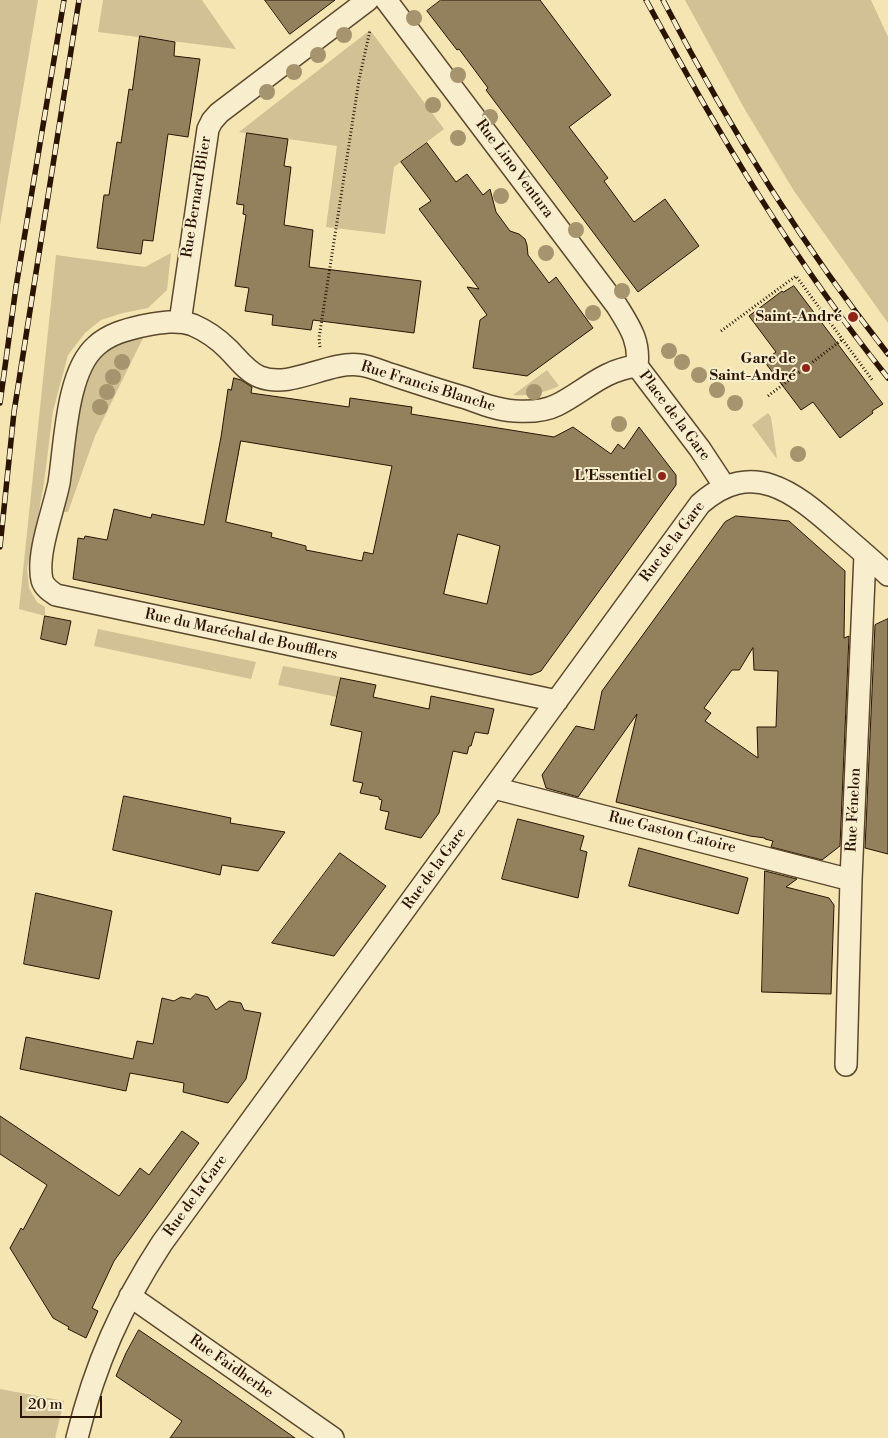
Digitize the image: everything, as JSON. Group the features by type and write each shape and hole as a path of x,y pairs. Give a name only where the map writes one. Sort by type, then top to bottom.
{"street":[{"name":"Rue Bernard Blier","path":"180,322 208,129 212,120 368,0"},
{"name":"Rue Lino Ventura","path":"386,0 617,306 636,342"},
{"name":"Rue Francis Blanche","path":"61,471 73,391 79,371 86,357 94,347 116,333 151,325 180,322 190,324 213,335 238,360 259,377 287,379 342,366 362,365 500,410 528,411 556,406 603,376 637,366"},
{"name":"Place de la Gare","path":"636,342 639,352 637,366 700,449 725,487"},
{"name":"Rue du Maréchal de Boufflers","path":"61,471 41,566 42,581 47,589 56,595 557,701"},
{"name":"Rue de la Gare","path":"77,1438 90,1389 118,1319 162,1242 690,516 710,495 725,487 738,483 754,482 778,486 810,506 888,575"},
{"name":"Rue Fénelon","path":"846,1065 851,880 865,555"},
{"name":"Rue Gaston Catoire","path":"494,788 851,880"},
{"name":"Rue Faidherbe","path":"130,1296 333,1438"}],"path":[{"path":"322,370 319,338 359,80 372,23"},
{"path":"721,331 796,276 873,381"},
{"path":"768,396 843,339"}],"shaded area":[{"path":"0,0 38,0 0,225"},
{"path":"103,0 202,0 236,49 98,32"},
{"path":"685,0 871,0 888,37 888,323 794,191 744,108"},
{"path":"370,30 444,129 394,167 385,234 326,227 337,146 239,132"},
{"path":"171,253 167,290 148,308 101,320 85,333 68,355 53,411 44,483 27,568 29,588 37,602 45,607 45,616 19,609 56,255 145,267"},
{"path":"144,336 95,436 68,512 63,512 69,493 82,395 93,364 102,353 116,344"},
{"path":"547,370 559,386 537,394 513,395"},
{"path":"768,413 771,417 777,459 752,425"},
{"path":"98,629 256,662 251,679 94,646"},
{"path":"283,666 341,677 337,697 278,685"},
{"path":"0,1389 64,1401 55,1438 0,1438"}],"building":[{"path":"265,0 335,0 290,34"},
{"path":"441,0 540,0 611,95 569,127 608,178 604,181 634,222 665,199 699,246 638,292 486,90 488,88 459,49 457,50 427,11"},
{"path":"140,36 175,42 174,56 200,59 188,137 168,134 153,241 143,240 141,254 97,248 104,195 109,195 117,142 121,143 129,89 132,90"},
{"path":"247,133 288,139 284,166 291,167 284,225 313,230 309,267 421,281 414,333 313,320 311,330 272,325 273,315 245,311 249,288 235,286 246,215 243,214 244,205 237,204"},
{"path":"427,143 456,182 467,174 483,195 490,189 496,212 510,231 519,234 525,239 528,255 549,283 556,277 593,328 527,376 473,368 480,320 487,315 467,287 479,289 419,209 431,201 401,162"},
{"name":"Gare de Saint-André","path":"794,286 883,404 840,438 813,402 801,410 764,361 776,352 749,316 782,291"},
{"path":"234,378 252,387 251,393 349,407 350,398 412,407 411,414 554,437 573,427 611,454 618,444 624,449 639,427 676,475 676,485 541,671 531,675 73,579 78,538 84,539 85,536 107,540 114,509 151,518 152,514 204,525 228,389 231,390","holes":["241,441 392,466 373,554 364,552 362,561 306,550 306,546 271,537 272,533 226,522","458,534 500,546 487,604 444,594"]},
{"path":"736,516 789,521 845,571 844,638 849,636 840,846 822,860 771,847 773,841 765,838 750,836 616,802 637,714 578,797 546,788 542,775 576,726 594,730 602,691 725,522","holes":["753,648 754,670 778,671 776,727 757,727 758,758 705,721 711,713 704,708 732,670 739,670"]},
{"path":"45,616 71,621 66,645 41,639"},
{"path":"888,619 888,854 865,848 875,625"},
{"path":"341,678 376,685 373,697 429,709 431,696 494,709 488,734 475,732 467,754 453,751 439,813 421,838 385,829 389,812 380,810 382,800 379,797 360,793 363,783 353,781 362,732 331,725"},
{"path":"124,796 231,818 230,823 285,832 258,871 222,865 220,875 113,850"},
{"path":"518,819 584,836 580,850 587,852 578,898 502,879"},
{"path":"639,848 748,878 738,914 629,886"},
{"path":"340,853 386,886 334,956 272,943"},
{"path":"765,871 797,879 786,887 829,898 834,905 831,994 762,992"},
{"path":"36,893 112,911 99,979 24,964"},
{"path":"196,994 208,997 216,1010 229,1001 241,1003 244,1010 261,1013 246,1079 228,1103 183,1092 184,1083 130,1073 126,1091 20,1069 26,1037 133,1059 137,1041 153,1044 162,998 174,1001 181,997 190,999"},
{"path":"0,1116 119,1196 140,1168 149,1175 182,1131 199,1143 114,1261 92,1308 98,1311 86,1338 68,1329 69,1327 53,1318 10,1248 21,1228 23,1230 47,1185 0,1154"},
{"path":"139,1330 295,1438 170,1438 182,1421 116,1376"}],"railway":[{"path":"0,403 16,287 64,0"},
{"path":"0,547 14,412 79,0"},
{"path":"646,0 758,195 821,288 888,378"},
{"path":"663,0 713,92 767,182 825,270 888,354"}],"place":[{"name":"Saint-André","path":"853,317"},
{"name":"Gare de Saint-André","path":"806,368"},
{"name":"L'Essentiel","path":"662,476"}]}
